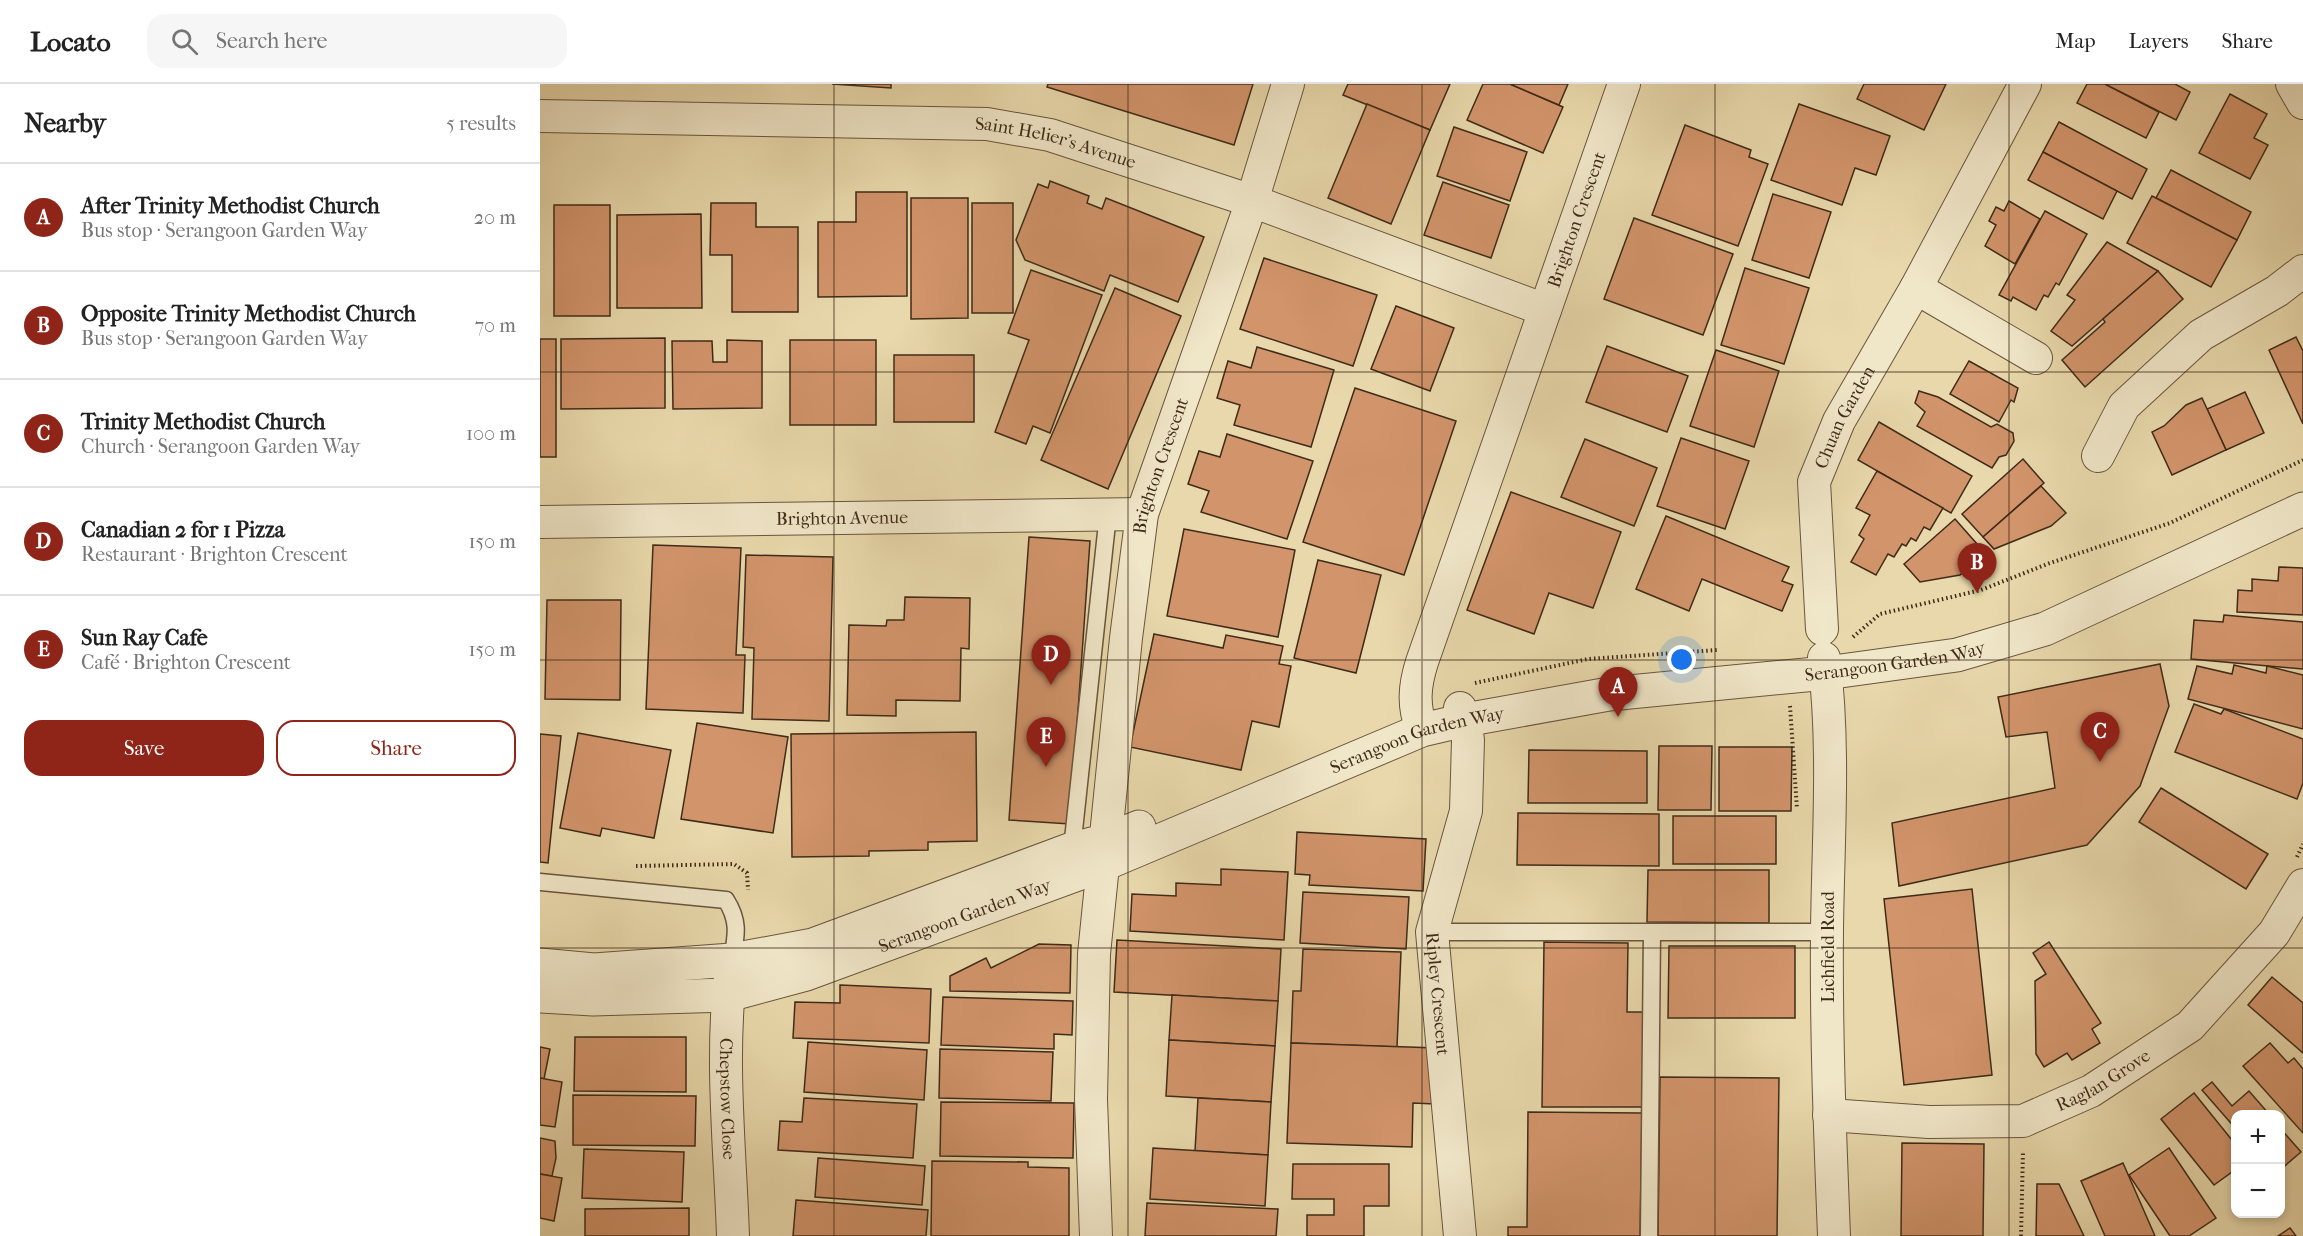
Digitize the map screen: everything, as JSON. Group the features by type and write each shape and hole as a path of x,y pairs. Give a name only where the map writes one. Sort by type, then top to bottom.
{"street":[{"name":"Brighton Crescent","path":"1103,853 1142,514 1252,201 1288,84"},
{"name":"Brighton Crescent","path":"1420,724 1415,684 1422,662 1624,84"},
{"name":"Chuan Garden","path":"1829,649 1814,482 1839,421 1916,288 2025,84"},
{"path":"2292,84 2303,103"},
{"name":"Saint Helier's Avenue","path":"540,116 987,124 1050,135 1252,201 1545,310"},
{"path":"2098,456 2124,406 2201,335 2277,291 2303,271"},
{"path":"1916,288 2036,358"},
{"name":"Serangoon Garden Way","path":"540,996 593,999 728,995 806,974 1420,724 1463,704 1561,687 1829,649 1953,637 2043,613 2189,545 2303,485"},
{"name":"Serangoon Garden Way","path":"1829,649 1957,655 2044,629 2303,509"},
{"name":"Brighton Avenue","path":"540,522 1142,514"},
{"name":"Lichfield Road","path":"1829,649 1832,729 1827,932 1829,1115 1834,1236"},
{"name":"Ripley Crescent","path":"1460,1236 1432,932 1467,812 1468,740 1463,704"},
{"name":"Serangoon Garden Way","path":"540,965 594,970 732,960 813,945 1072,849 1103,853"},
{"path":"1096,1236 1091,1099 1094,954 1103,853"},
{"name":"Raglan Grove","path":"1829,1115 1929,1122 2023,1121 2091,1091 2190,1026 2274,933 2299,873"},
{"name":"Chepstow Close","path":"732,960 728,995 728,1097 733,1236"}],"lane":[{"path":"1072,849 1108,514"},
{"path":"540,882 726,900 735,914 736,933 732,960"},
{"path":"1432,932 1827,932"},
{"path":"1649,1236 1652,932"}],"path":[{"path":"1829,649 1854,637 1880,614 1981,590 2050,562 2170,523 2303,460"},
{"path":"1463,704 1588,659 1726,649"},
{"path":"2299,873 2303,844"},
{"path":"2020,1236 2023,1121"}],"building":[{"path":"832,84 891,84 891,88"},
{"path":"1048,84 1253,84 1234,145 1047,87"},
{"path":"1348,84 1450,84 1430,130 1343,95"},
{"path":"1483,84 1510,84 1563,107 1543,153 1467,120"},
{"path":"1510,84 1568,84 1559,105"},
{"path":"1864,84 1946,84 1924,130 1857,99"},
{"path":"2087,84 2105,84 2159,112 2146,138 2077,103"},
{"path":"2105,84 2175,84 2190,92 2176,120"},
{"path":"2230,94 2267,114 2254,138 2268,145 2250,179 2199,153"},
{"path":"1367,104 1430,130 1391,224 1328,198"},
{"path":"1799,104 1890,136 1876,175 1855,168 1842,205 1771,180"},
{"path":"2059,122 2147,169 2132,199 2043,152"},
{"path":"1685,125 1751,150 1749,157 1768,164 1738,246 1652,215"},
{"path":"1454,127 1527,152 1510,201 1437,176"},
{"path":"2043,152 2117,191 2103,219 2028,180"},
{"path":"2171,170 2251,212 2237,240 2156,198"},
{"path":"1050,181 1089,196 1087,203 1102,209 1106,198 1204,237 1178,302 1110,275 1104,291 1025,260 1016,240 1038,184 1048,188"},
{"path":"1443,182 1509,205 1491,258 1424,235"},
{"path":"856,192 907,192 907,296 818,297 818,222 856,222"},
{"path":"1773,194 1831,212 1809,278 1752,260"},
{"path":"2152,196 2237,240 2211,287 2127,243"},
{"path":"911,198 968,198 968,318 911,319"},
{"path":"2009,201 2040,219 2015,264 1985,246 1996,225 1989,221 1996,207 2004,211"},
{"path":"711,203 756,203 756,227 798,227 798,312 732,312 732,255 710,255"},
{"path":"972,203 1013,203 1013,313 972,313"},
{"path":"554,205 610,205 610,316 554,316"},
{"path":"2045,211 2087,234 2059,285 2056,283 2048,297 2044,295 2036,310 2013,297 2011,301 1999,295"},
{"path":"701,214 702,308 617,308 617,215"},
{"path":"1634,218 1733,254 1703,335 1604,299"},
{"path":"2107,242 2158,271 2072,346 2051,331 2075,300 2067,295"},
{"path":"1264,258 1377,295 1353,366 1240,329"},
{"path":"1745,268 1809,288 1784,364 1721,345"},
{"path":"1031,270 1102,295 1050,433 1033,426 1026,444 995,432 1029,340 1008,333"},
{"path":"2158,271 2183,299 2085,387 2062,360 2105,322 2103,319"},
{"path":"1115,288 1181,316 1108,489 1041,460"},
{"path":"1396,306 1454,328 1430,391 1371,369"},
{"path":"2296,337 2303,351 2303,424 2269,350"},
{"path":"665,338 665,408 561,409 561,339"},
{"path":"540,339 556,339 556,457 540,457"},
{"path":"727,340 762,341 762,408 673,409 672,341 712,341 713,362 727,362"},
{"path":"790,340 876,340 876,425 790,425"},
{"path":"1607,346 1688,376 1667,432 1586,402"},
{"path":"1257,347 1334,370 1311,447 1234,425 1240,405 1217,398 1228,361 1251,368"},
{"path":"1716,350 1779,371 1754,447 1690,426"},
{"path":"894,355 974,355 974,422 894,422"},
{"path":"1969,361 2018,388 2014,402 2011,400 1999,422 1950,394"},
{"path":"1355,388 1456,421 1404,575 1303,542"},
{"path":"1919,391 1938,397 1991,427 1997,424 2013,433 2014,441 2006,455 1999,457 1992,468 1917,426 1925,412 1915,403"},
{"path":"2245,392 2264,433 2226,450 2207,409"},
{"path":"2202,398 2226,450 2172,475 2152,432 2164,426 2186,405"},
{"path":"1879,422 1972,476 1951,513 1858,460"},
{"path":"1227,434 1313,461 1287,539 1201,512 1209,491 1188,484 1199,451 1220,457"},
{"path":"1681,438 1749,461 1725,529 1657,506"},
{"path":"1585,439 1657,468 1634,526 1561,497"},
{"path":"2023,459 2044,483 1983,537 1962,514"},
{"path":"1877,471 1943,508 1930,530 1924,527 1916,541 1911,538 1906,546 1902,544 1894,557 1888,554 1876,575 1851,562 1864,539 1859,535 1870,515 1856,508"},
{"path":"2041,486 2066,513 2051,526 1994,549 1983,537"},
{"path":"1511,492 1621,532 1593,608 1549,593 1534,634 1467,610"},
{"path":"1666,516 1789,567 1782,581 1793,585 1782,611 1702,579 1689,611 1636,589"},
{"path":"1955,519 1985,553 1960,575 1920,582 1904,564"},
{"path":"1184,529 1295,550 1278,637 1167,616"},
{"path":"1029,537 1090,541 1070,824 1009,820"},
{"path":"653,545 741,548 736,655 745,655 743,713 646,709"},
{"path":"746,555 833,557 829,721 752,719 754,648 743,647"},
{"path":"1318,560 1381,575 1356,673 1294,658"},
{"path":"2279,567 2303,568 2303,615 2237,612 2238,590 2252,591 2252,579 2278,581"},
{"path":"905,597 970,598 969,649 961,648 960,701 896,700 896,716 847,715 849,625 886,626 887,620 904,620"},
{"path":"547,600 621,600 620,700 545,699"},
{"path":"2224,615 2303,622 2303,669 2191,659 2194,620 2223,622"},
{"path":"1154,634 1223,648 1226,635 1283,646 1279,664 1291,666 1279,727 1252,721 1241,770 1130,747"},
{"path":"2160,664 2169,706 2140,786 2087,845 1899,886 1892,823 2055,788 2047,732 2006,737 1998,697"},
{"path":"2234,665 2266,673 2267,666 2303,675 2303,729 2188,699 2197,666 2232,674"},
{"path":"2194,704 2221,714 2224,709 2303,739 2303,783 2297,799 2175,752"},
{"path":"697,723 788,737 773,833 681,819"},
{"path":"976,732 977,841 928,842 928,850 869,851 869,856 792,857 791,734"},
{"path":"578,733 671,750 654,838 602,828 600,836 560,828"},
{"path":"540,734 561,736 548,863 540,862"},
{"path":"1659,746 1712,746 1711,810 1658,810"},
{"path":"1719,747 1792,747 1791,811 1719,811"},
{"path":"1529,750 1647,751 1647,803 1528,803"},
{"path":"2161,788 2268,854 2246,889 2139,822"},
{"path":"1518,813 1659,814 1659,866 1517,865"},
{"path":"1673,816 1776,816 1776,864 1673,864"},
{"path":"1297,832 1426,839 1423,891 1309,885 1310,875 1295,874"},
{"path":"1221,869 1288,872 1284,940 1130,931 1132,894 1176,896 1176,883 1221,885"},
{"path":"1648,870 1769,870 1769,923 1647,922"},
{"path":"1972,889 1992,1075 1904,1085 1884,899"},
{"path":"1303,892 1409,897 1406,949 1300,943"},
{"path":"1117,940 1281,949 1278,1001 1114,992"},
{"path":"1544,942 1628,943 1627,1012 1644,1012 1643,1107 1542,1107"},
{"path":"2049,942 2101,1023 2092,1029 2100,1043 2072,1060 2067,1053 2044,1067 2036,1054 2035,981 2046,974 2033,953"},
{"path":"1039,944 1071,945 1070,993 950,991 950,976 986,958 991,968"},
{"path":"1669,946 1795,946 1795,1018 1668,1018"},
{"path":"1303,949 1401,952 1397,1047 1291,1043 1293,991 1301,991"},
{"path":"2272,977 2303,1003 2303,1053 2248,1005"},
{"path":"840,985 931,989 929,1043 793,1038 795,1002 840,1003"},
{"path":"1172,995 1278,1001 1275,1046 1169,1040"},
{"path":"943,997 1073,1001 1072,1035 1054,1034 1054,1049 941,1045"},
{"path":"575,1037 686,1037 686,1092 574,1091"},
{"path":"1169,1040 1275,1046 1271,1102 1166,1096"},
{"path":"808,1042 927,1050 924,1100 804,1092"},
{"path":"1291,1043 1437,1048 1435,1104 1413,1103 1412,1147 1287,1143"},
{"path":"2270,1043 2288,1063 2294,1058 2303,1069 2303,1133 2285,1110 2282,1110 2243,1066"},
{"path":"540,1047 550,1049 544,1079 540,1078"},
{"path":"940,1049 1053,1052 1051,1101 939,1098"},
{"path":"1660,1077 1779,1078 1777,1236 1658,1236"},
{"path":"540,1078 562,1082 555,1127 540,1125"},
{"path":"2212,1082 2232,1106 2249,1091 2266,1110 2231,1110 2231,1123 2202,1090"},
{"path":"2194,1093 2231,1139 2231,1173 2214,1185 2161,1119"},
{"path":"573,1095 696,1096 695,1146 573,1145"},
{"path":"804,1098 917,1104 913,1158 778,1150 780,1121 802,1122"},
{"path":"1198,1098 1271,1102 1268,1155 1195,1151"},
{"path":"941,1102 1074,1103 1073,1158 940,1156"},
{"path":"1528,1112 1642,1113 1640,1236 1508,1236 1508,1227 1527,1227"},
{"path":"2285,1134 2301,1152 2285,1166"},
{"path":"540,1138 555,1141 556,1158 552,1176 540,1174"},
{"path":"1902,1143 1984,1144 1983,1236 1901,1236"},
{"path":"1153,1148 1268,1155 1265,1206 1150,1199"},
{"path":"2169,1148 2216,1218 2189,1236 2170,1236 2129,1175"},
{"path":"584,1149 684,1152 682,1202 582,1198"},
{"path":"818,1158 925,1166 922,1205 815,1197"},
{"path":"932,1161 1028,1162 1028,1167 1069,1168 1069,1236 931,1236"},
{"path":"2123,1163 2155,1236 2105,1236 2081,1181"},
{"path":"1293,1164 1389,1164 1389,1206 1364,1206 1364,1236 1307,1236 1307,1215 1334,1215 1334,1199 1292,1199"},
{"path":"540,1174 562,1178 554,1221 540,1218"},
{"path":"2037,1184 2059,1184 2084,1236 2036,1236"},
{"path":"796,1200 928,1210 926,1236 793,1236"},
{"path":"1147,1203 1278,1209 1276,1236 1145,1236"},
{"path":"689,1208 689,1236 585,1236 585,1209"},
{"path":"2290,1228 2296,1236 2278,1236"}],"place":[{"name":"Opposite Trinity Methodist Church","path":"1977,593"},
{"name":"Canadian 2 for 1 Pizza","path":"1051,685"},
{"name":"After Trinity Methodist Church","path":"1618,717"},
{"name":"Trinity Methodist Church","path":"2100,762"},
{"name":"Sun Ray Cafe","path":"1046,767"}]}
